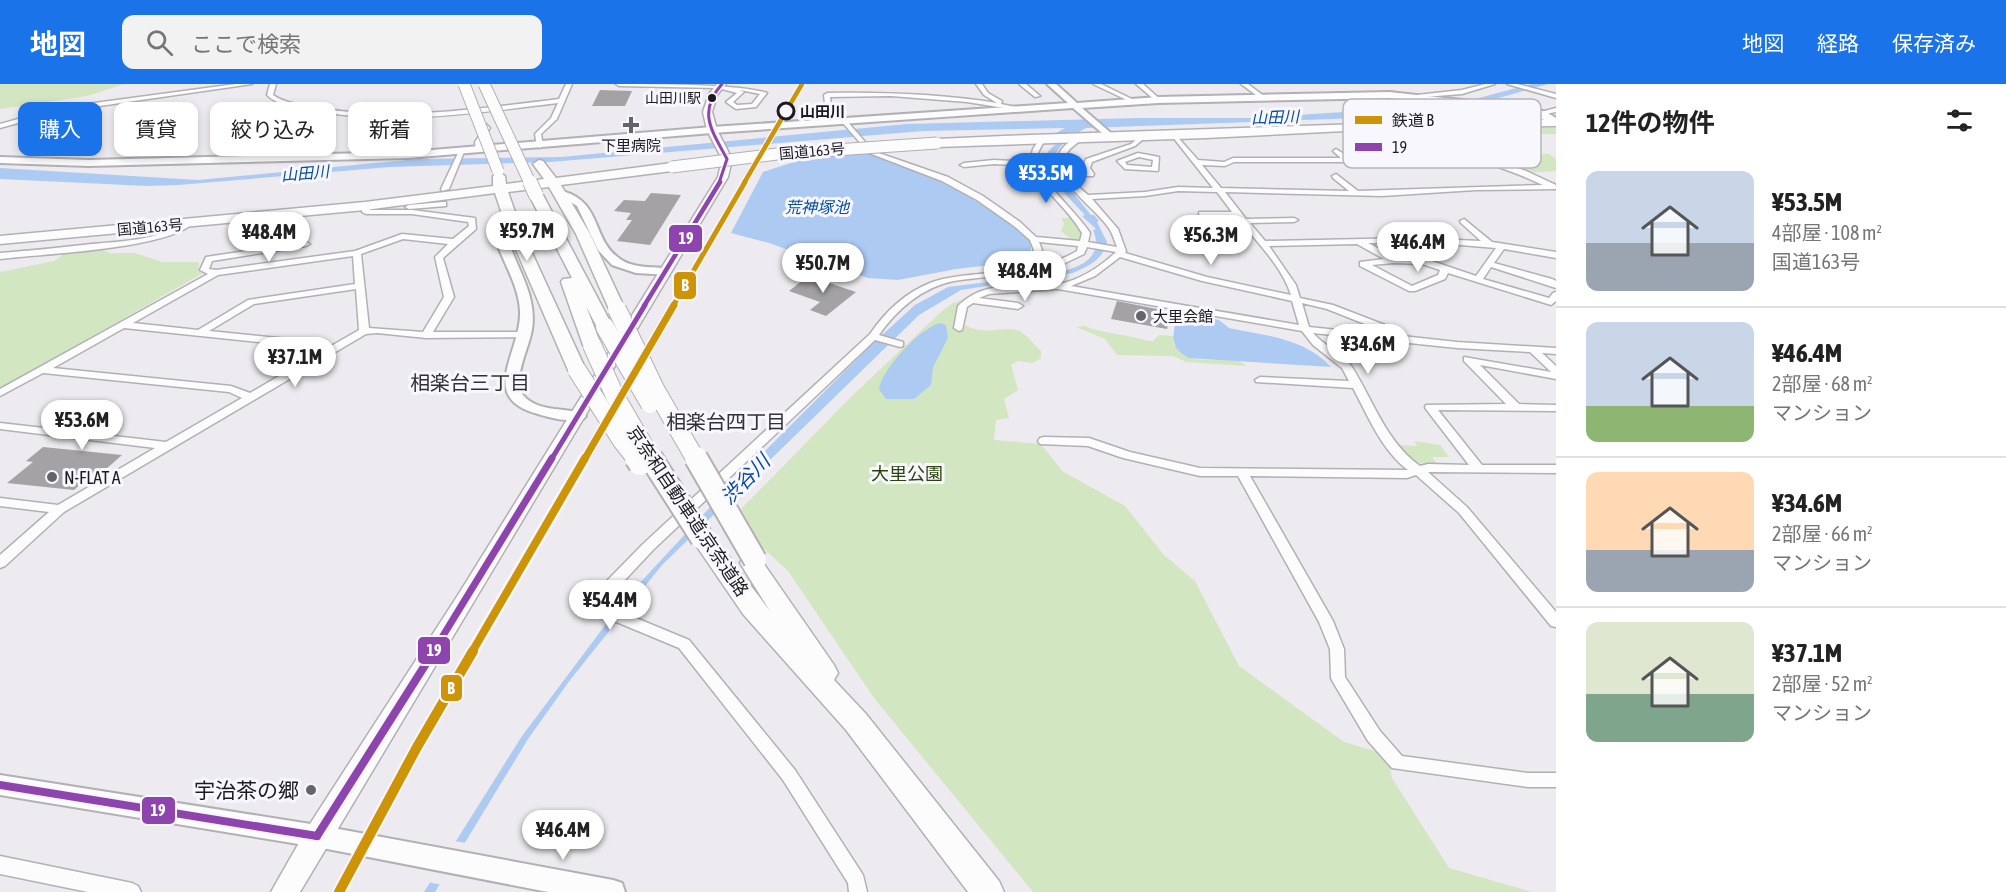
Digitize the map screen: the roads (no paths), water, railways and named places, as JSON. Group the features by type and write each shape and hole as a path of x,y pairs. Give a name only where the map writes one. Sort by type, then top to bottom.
{"highway":[{"path":"464,84 518,183"},
{"name":"京奈和自動車道;京奈道路","path":"484,84 518,183 557,238 639,387 856,722"},
{"path":"493,84 516,120"},
{"name":"国道163号","path":"559,190 586,178 777,154 1106,133 1174,135 1343,126"},
{"path":"525,137 514,229 577,370 622,441 702,538"},
{"path":"456,192 518,183 559,190"},
{"path":"456,192 490,195 518,183 559,190"},
{"path":"559,190 587,243 661,399 753,561"},
{"name":"国道163号","path":"0,240 365,209 456,192"},
{"name":"京奈和自動車道;京奈道路","path":"557,238 570,287 610,388 635,433 702,538 752,607 856,722 988,892"}],"main road":[{"path":"285,892 328,839 578,416 723,177 728,163 707,118 707,107 712,94 721,85"}],"street":[{"path":"0,126 57,110 249,84"},
{"path":"273,84 270,95 278,101 332,113 381,117 561,101"},
{"path":"464,84 480,110 487,128 478,142 478,151"},
{"path":"540,146 538,134 554,119 569,84"},
{"path":"619,84 731,85 764,93 754,106 736,107 729,102 741,92 721,85"},
{"path":"978,84 986,94 1013,107"},
{"path":"1022,84 1037,96"},
{"path":"1051,84 1106,133"},
{"path":"1096,84 1133,101"},
{"path":"1139,84 1158,100"},
{"path":"1244,84 1262,97"},
{"path":"0,160 88,164 461,154 1013,107 1262,97 1411,96 1462,92 1492,84"},
{"path":"1510,84 1556,96"},
{"path":"834,121 829,111 827,95 891,94 967,100 1013,107"},
{"path":"1411,96 1434,99"},
{"path":"1541,112 1556,110"},
{"path":"1541,113 1556,122"},
{"path":"845,121 871,152 922,169 957,185 1017,224 1034,239 1038,250 1027,269"},
{"path":"1090,174 1086,168 1089,161 1133,145 1145,135"},
{"path":"1174,135 1263,244 1292,285 1305,329 1316,344 1346,366 1379,427 1403,460 1418,470 1463,510 1554,617"},
{"path":"1081,136 1067,148 1062,156 1061,164 1066,176 1114,228 1119,252"},
{"path":"858,892 857,881 789,775 708,671 684,644 600,609 602,595 648,547 873,336 892,312 932,285 958,277 1059,265 1081,252 1087,244 1085,229 1042,180 1033,164 1036,149 1048,137"},
{"path":"1336,151 1343,156"},
{"path":"456,192 454,170 461,154"},
{"path":"1195,162 1225,164 1233,160 1343,160"},
{"path":"964,165 988,162 1033,164"},
{"path":"1511,168 1553,188"},
{"path":"1144,169 1151,193"},
{"path":"1336,176 1357,194"},
{"path":"1088,199 1178,189 1382,195 1476,188 1553,188"},
{"path":"559,190 581,202 611,259 635,269 665,272"},
{"path":"365,209 443,204"},
{"path":"365,209 472,220 473,227 439,257 449,297 426,335"},
{"path":"1214,235 1202,214 1294,220"},
{"path":"1464,222 1489,244"},
{"path":"0,256 132,242 165,235 189,223"},
{"path":"514,229 504,246 526,302 525,335 512,378 512,389 518,399 529,407 578,416"},
{"path":"0,393 216,273 357,253 402,236 455,242"},
{"path":"1034,239 1087,244 1205,279 1347,311 1412,340"},
{"path":"1263,244 1358,242 1489,244 1556,255"},
{"path":"1358,242 1393,260"},
{"path":"216,273 204,270 209,259 306,244"},
{"path":"1478,280 1502,245"},
{"path":"1058,287 1100,270 1119,252"},
{"path":"357,253 364,331"},
{"path":"1445,269 1442,277 1412,289 1363,264 1393,260 1423,261 1551,302 1556,295"},
{"path":"1490,264 1556,285"},
{"path":"1027,269 1041,286"},
{"path":"201,332 250,302 361,286"},
{"path":"959,328 963,306 978,295 1041,286 1305,329 1457,345 1556,351"},
{"path":"972,300 1018,306"},
{"path":"123,325 297,343 327,353"},
{"path":"0,563 60,509 364,331 378,330 426,335 525,335"},
{"path":"873,336 900,344"},
{"path":"1457,345 1517,409"},
{"path":"1533,350 1556,371"},
{"path":"1469,360 1556,376"},
{"path":"43,370 231,389 250,397"},
{"path":"1260,380 1358,385"},
{"path":"1479,468 1430,407 1556,408"},
{"path":"0,426 168,446"},
{"path":"1044,441 1089,442 1127,455 1191,471 1407,474 1428,468 1556,469"},
{"path":"1242,473 1326,621 1337,649 1338,678 1374,736 1398,763 1528,780 1556,780"},
{"path":"0,502 60,509"},
{"path":"3,789 328,839 613,892"},
{"path":"0,865 132,892"}],"water":[{"path":"1532,84 1548,84 1495,99 1475,99"},
{"name":"渋谷川","path":"1343,112 1343,119 1086,128 1069,138 1060,147 1054,166 1052,166 1091,215 1099,221 1097,222 1107,242 1098,258 1073,273 961,290 919,315 662,565 570,680 528,739 435,892 424,892 522,736 624,600 727,489 870,346 915,305 948,287 1051,274 1078,266 1092,256 1096,240 1093,230 1096,229 1082,216 1085,215 1060,187 1046,163 1047,154 1058,142 1056,133 1065,128 923,131 550,162 390,167 178,185 148,186 0,179 0,168 198,180 417,159 561,157 907,124 1138,118 1252,118"},
{"name":"荒神塚池","path":"861,151 952,187 1012,226 1031,242 1031,252 1017,262 956,269 898,280 868,278 769,243 731,233 763,172 815,155"},
{"path":"1176,311 1219,320 1229,328 1297,344 1320,357 1331,367 1189,358 1174,343"},
{"path":"940,323 946,325 948,338 933,367 931,385 914,399 886,399 879,389 894,361 922,333"}],"rail line":[{"name":"B","path":"339,892 417,747 802,84"}],"place":[{"name":"山田川駅","path":"712,98"},
{"name":"山田川","path":"786,111"},
{"name":"下里病院","path":"631,125"},
{"name":"大里会館","path":"1141,316"},
{"name":"N-FLAT A","path":"52,477"},
{"name":"宇治茶の郷","path":"311,790"}],"district":[{"name":"相楽台三丁目","path":"470,382"},
{"name":"相楽台四丁目","path":"726,421"}],"park label":[{"name":"大里公園","path":"907,473"}]}
